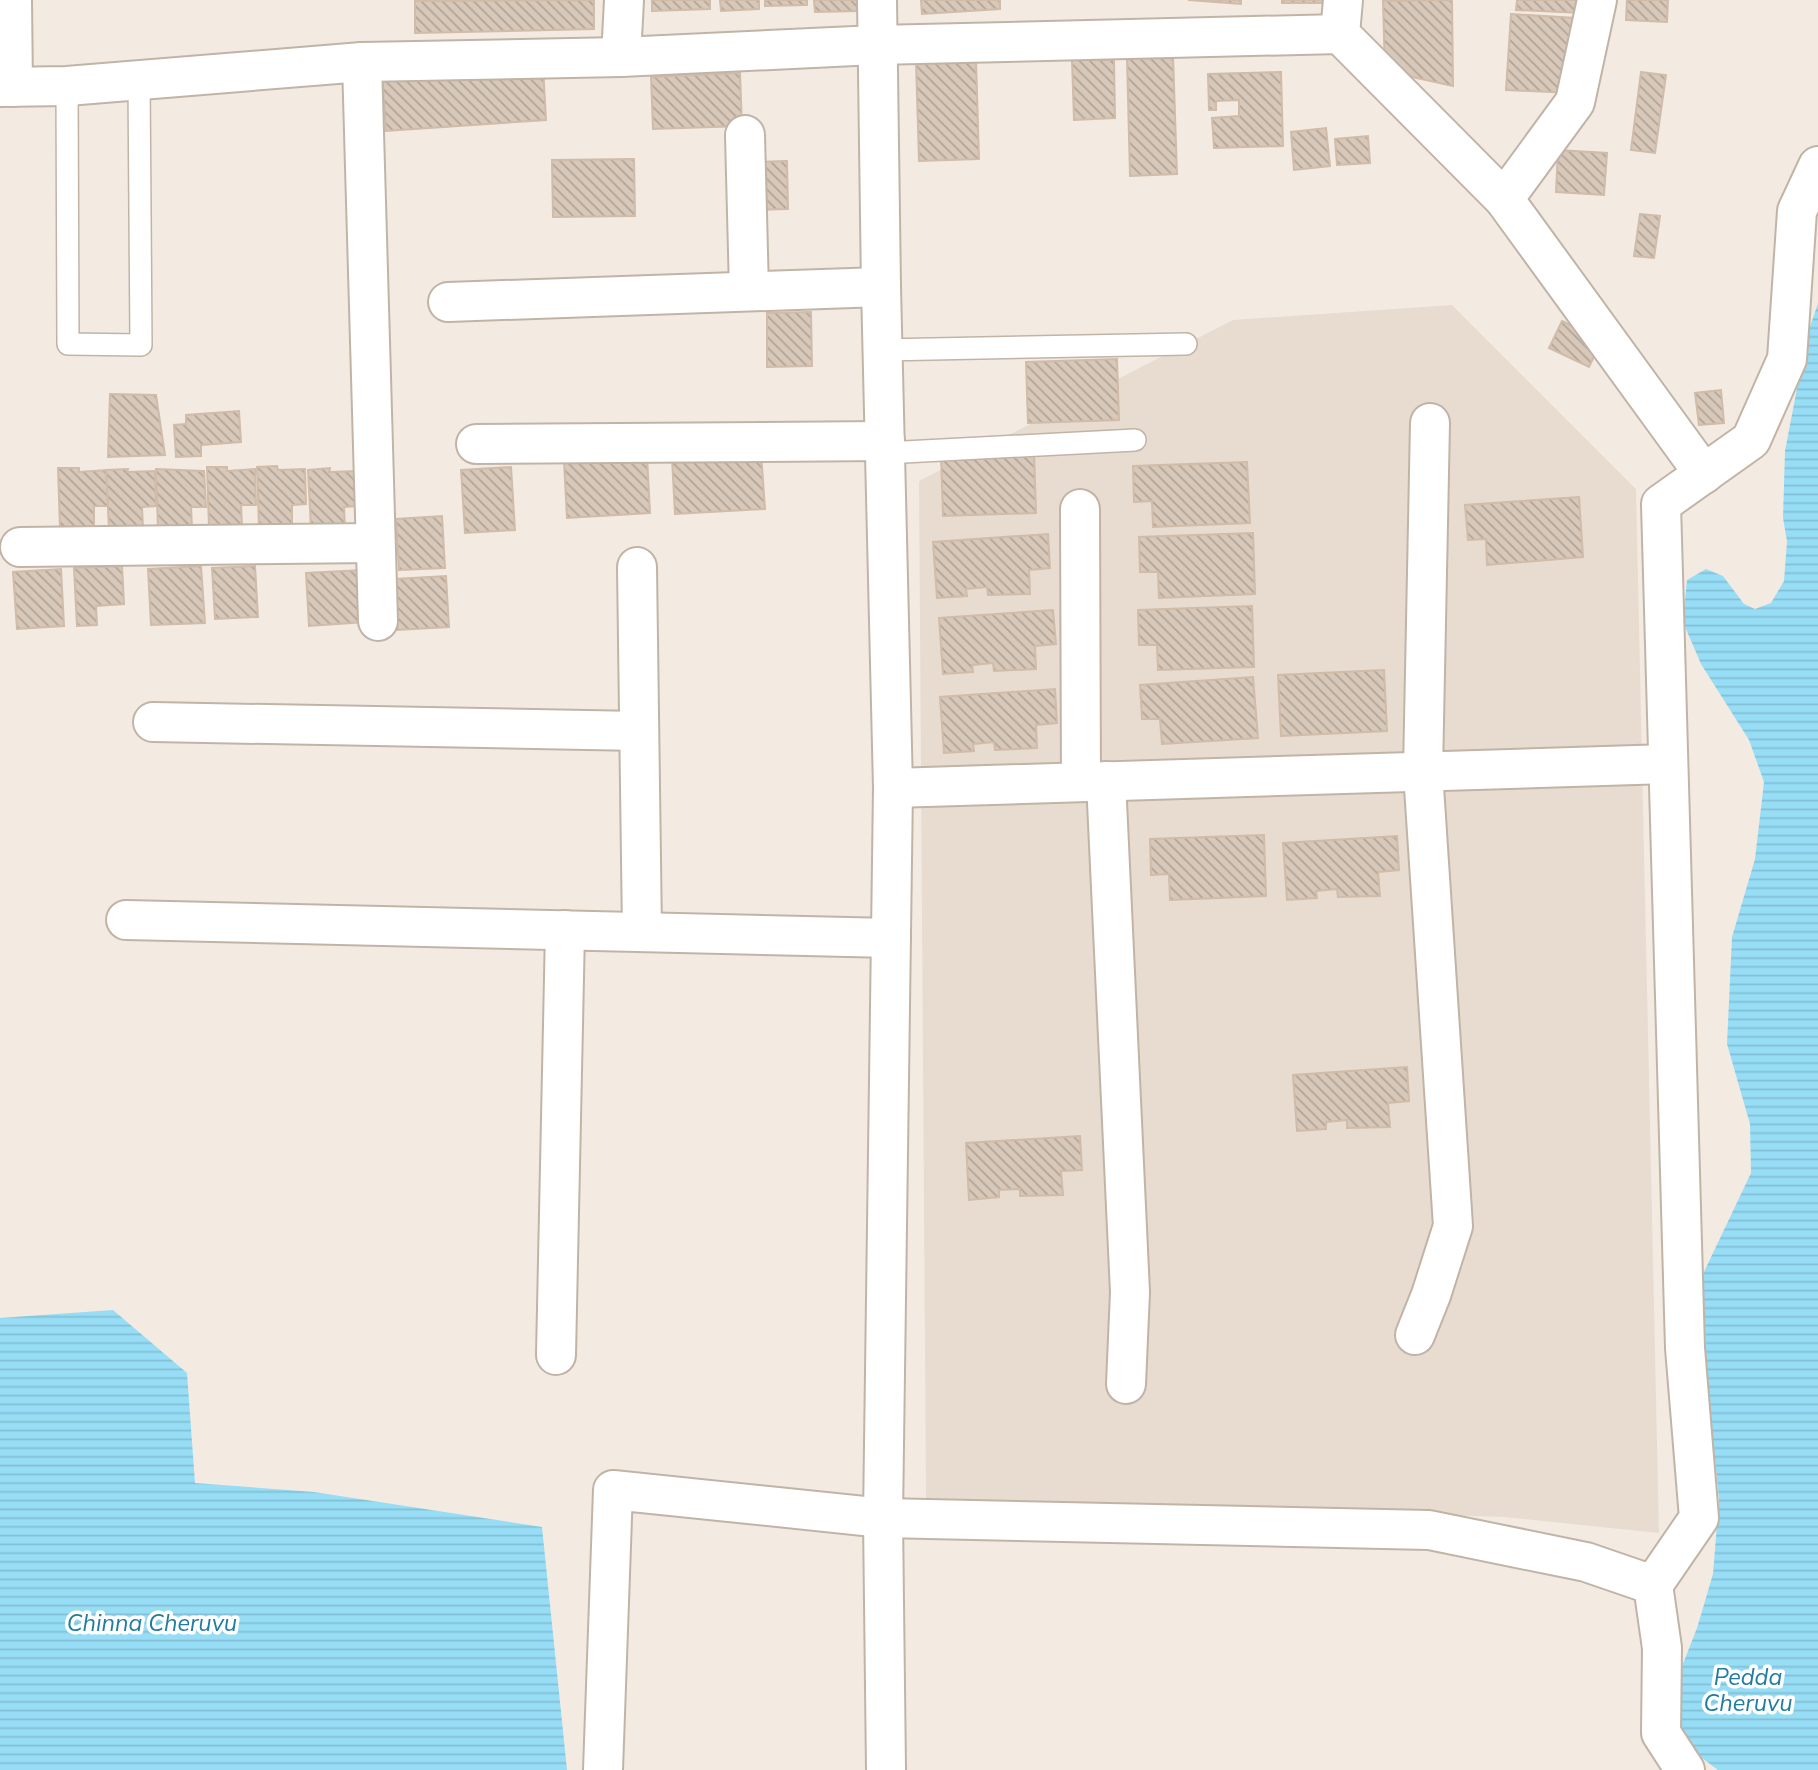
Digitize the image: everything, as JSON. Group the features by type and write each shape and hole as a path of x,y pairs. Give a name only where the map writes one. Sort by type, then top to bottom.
{"street":[{"path":"12,0 6,87 67,86 362,62 621,57 876,45 1342,17 1504,199 1704,474"},
{"path":"621,57 624,0"},
{"path":"877,0 893,788 883,1518 886,1770"},
{"path":"1504,199 1575,102 1597,0"},
{"path":"362,62 377,621"},
{"path":"745,135 749,291"},
{"path":"1685,1770 1661,1732 1662,1648 1653,1585 1699,1518 1685,1348 1661,504 1751,440 1787,359 1797,211 1818,166"},
{"path":"448,302 881,287"},
{"path":"1415,1335 1453,1226 1423,772 1430,423"},
{"path":"476,444 885,447"},
{"path":"1080,509 1093,782 1130,1292 1126,1384"},
{"path":"20,547 375,543"},
{"path":"637,567 642,932"},
{"path":"153,722 639,731"},
{"path":"893,788 1668,764"},
{"path":"126,920 891,938"},
{"path":"556,1355 565,930"},
{"path":"603,1770 613,1490 883,1518 1429,1530 1586,1562 1653,1585"}],"lane":[{"path":"67,86 68,344 141,345 139,80"},
{"path":"883,350 1186,344"},
{"path":"885,447 1135,440"}],"shaded area":[{"path":"1452,305 1636,489 1659,1533 1504,1517 926,1499 919,481 1233,320"}],"water":[{"name":"Pedda Cheruvu","path":"1818,303 1818,1770 1718,1770 1698,1755 1678,1720 1677,1679 1697,1628 1713,1574 1719,1499 1707,1380 1703,1274 1751,1173 1750,1124 1727,1044 1732,937 1755,859 1764,782 1749,740 1701,664 1683,622 1687,580 1706,569 1723,576 1744,604 1755,609 1771,603 1784,581 1787,541 1783,518 1785,451 1807,336"},
{"name":"Chinna Cheruvu","path":"113,1310 187,1373 195,1483 314,1492 542,1527 567,1770 0,1770 0,1318"}],"building":[{"path":"594,0 594,29 415,33 415,1"},
{"path":"652,0 710,0 710,9 652,11"},
{"path":"720,0 759,0 759,9 721,11"},
{"path":"765,0 807,0 807,5 765,6"},
{"path":"814,0 858,0 858,11 815,12"},
{"path":"921,0 1000,0 1000,9 922,14"},
{"path":"1188,0 1241,0 1241,4"},
{"path":"1282,0 1332,0 1332,3 1282,3"},
{"path":"1452,0 1453,86 1385,71 1383,1"},
{"path":"1517,0 1583,0 1582,13 1516,10"},
{"path":"1627,0 1668,0 1667,22 1626,20"},
{"path":"1511,14 1576,18 1572,93 1506,90"},
{"path":"1173,56 1177,174 1130,176 1127,57"},
{"path":"976,60 979,159 919,161 916,62"},
{"path":"1072,60 1114,60 1115,118 1074,120"},
{"path":"543,66 546,120 386,131 382,77"},
{"path":"1281,72 1283,146 1214,148 1212,118 1239,116 1239,100 1216,101 1216,110 1209,110 1208,74"},
{"path":"1641,72 1666,75 1655,153 1631,150"},
{"path":"740,73 742,126 653,129 651,77"},
{"path":"1326,128 1330,166 1294,170 1291,132"},
{"path":"1368,136 1370,163 1337,165 1335,139"},
{"path":"1558,150 1607,153 1604,195 1556,192"},
{"path":"634,159 635,216 553,217 552,160"},
{"path":"787,161 788,209 758,210 757,162"},
{"path":"1640,214 1660,216 1654,258 1634,256"},
{"path":"811,312 812,366 767,367 767,313"},
{"path":"1562,321 1602,340 1589,367 1549,348"},
{"path":"1117,359 1119,420 1028,423 1026,362"},
{"path":"1721,390 1724,423 1699,425 1695,393"},
{"path":"110,394 156,395 165,455 108,457"},
{"path":"239,411 241,442 201,445 201,456 176,457 174,425 186,424 186,415"},
{"path":"1034,452 1036,513 943,516 941,455"},
{"path":"761,453 765,509 675,514 672,458"},
{"path":"647,456 650,513 567,518 564,461"},
{"path":"1247,462 1250,523 1153,527 1152,501 1134,502 1133,466"},
{"path":"277,466 278,470 305,469 306,504 292,505 292,526 259,527 257,467"},
{"path":"207,467 227,467 227,471 255,469 256,505 241,505 242,526 209,527"},
{"path":"511,467 515,530 465,533 461,470"},
{"path":"58,468 79,468 79,472 107,470 108,506 94,506 94,527 60,528"},
{"path":"330,468 329,472 357,471 358,506 344,507 345,528 311,529 308,470"},
{"path":"128,469 127,472 155,471 156,506 142,507 143,528 109,529 106,470"},
{"path":"156,469 204,471 206,507 191,507 192,528 158,530"},
{"path":"1579,497 1583,557 1487,565 1486,539 1468,540 1465,505"},
{"path":"442,516 445,568 399,570 396,519"},
{"path":"1253,533 1255,594 1159,598 1158,572 1140,572 1139,537"},
{"path":"1048,534 1050,568 1029,570 1030,594 988,595 987,587 966,589 967,596 937,598 933,542"},
{"path":"122,566 124,604 96,606 97,625 77,626 74,568"},
{"path":"201,566 205,623 151,625 148,569"},
{"path":"255,566 258,617 215,619 212,568"},
{"path":"61,569 64,626 17,629 13,572"},
{"path":"362,570 365,622 309,626 306,573"},
{"path":"446,576 449,627 397,630 395,579"},
{"path":"1252,606 1254,667 1158,670 1157,645 1139,645 1138,610"},
{"path":"1053,610 1056,644 1035,646 1036,669 994,671 993,663 972,665 973,672 943,674 939,618"},
{"path":"1384,670 1387,731 1281,736 1278,675"},
{"path":"1253,677 1258,738 1162,744 1160,719 1142,719 1140,685"},
{"path":"1055,689 1057,723 1036,725 1037,748 995,750 994,742 973,744 974,751 944,753 940,697"},
{"path":"1264,835 1266,896 1170,900 1169,874 1151,875 1150,839"},
{"path":"1397,836 1399,870 1378,872 1380,896 1338,897 1337,889 1316,891 1317,898 1287,900 1283,843"},
{"path":"1407,1067 1409,1101 1388,1103 1390,1127 1347,1128 1347,1120 1326,1122 1326,1129 1297,1131 1293,1075"},
{"path":"1080,1136 1082,1170 1061,1171 1063,1195 1020,1196 1020,1189 999,1190 999,1197 969,1200 966,1143"}]}
